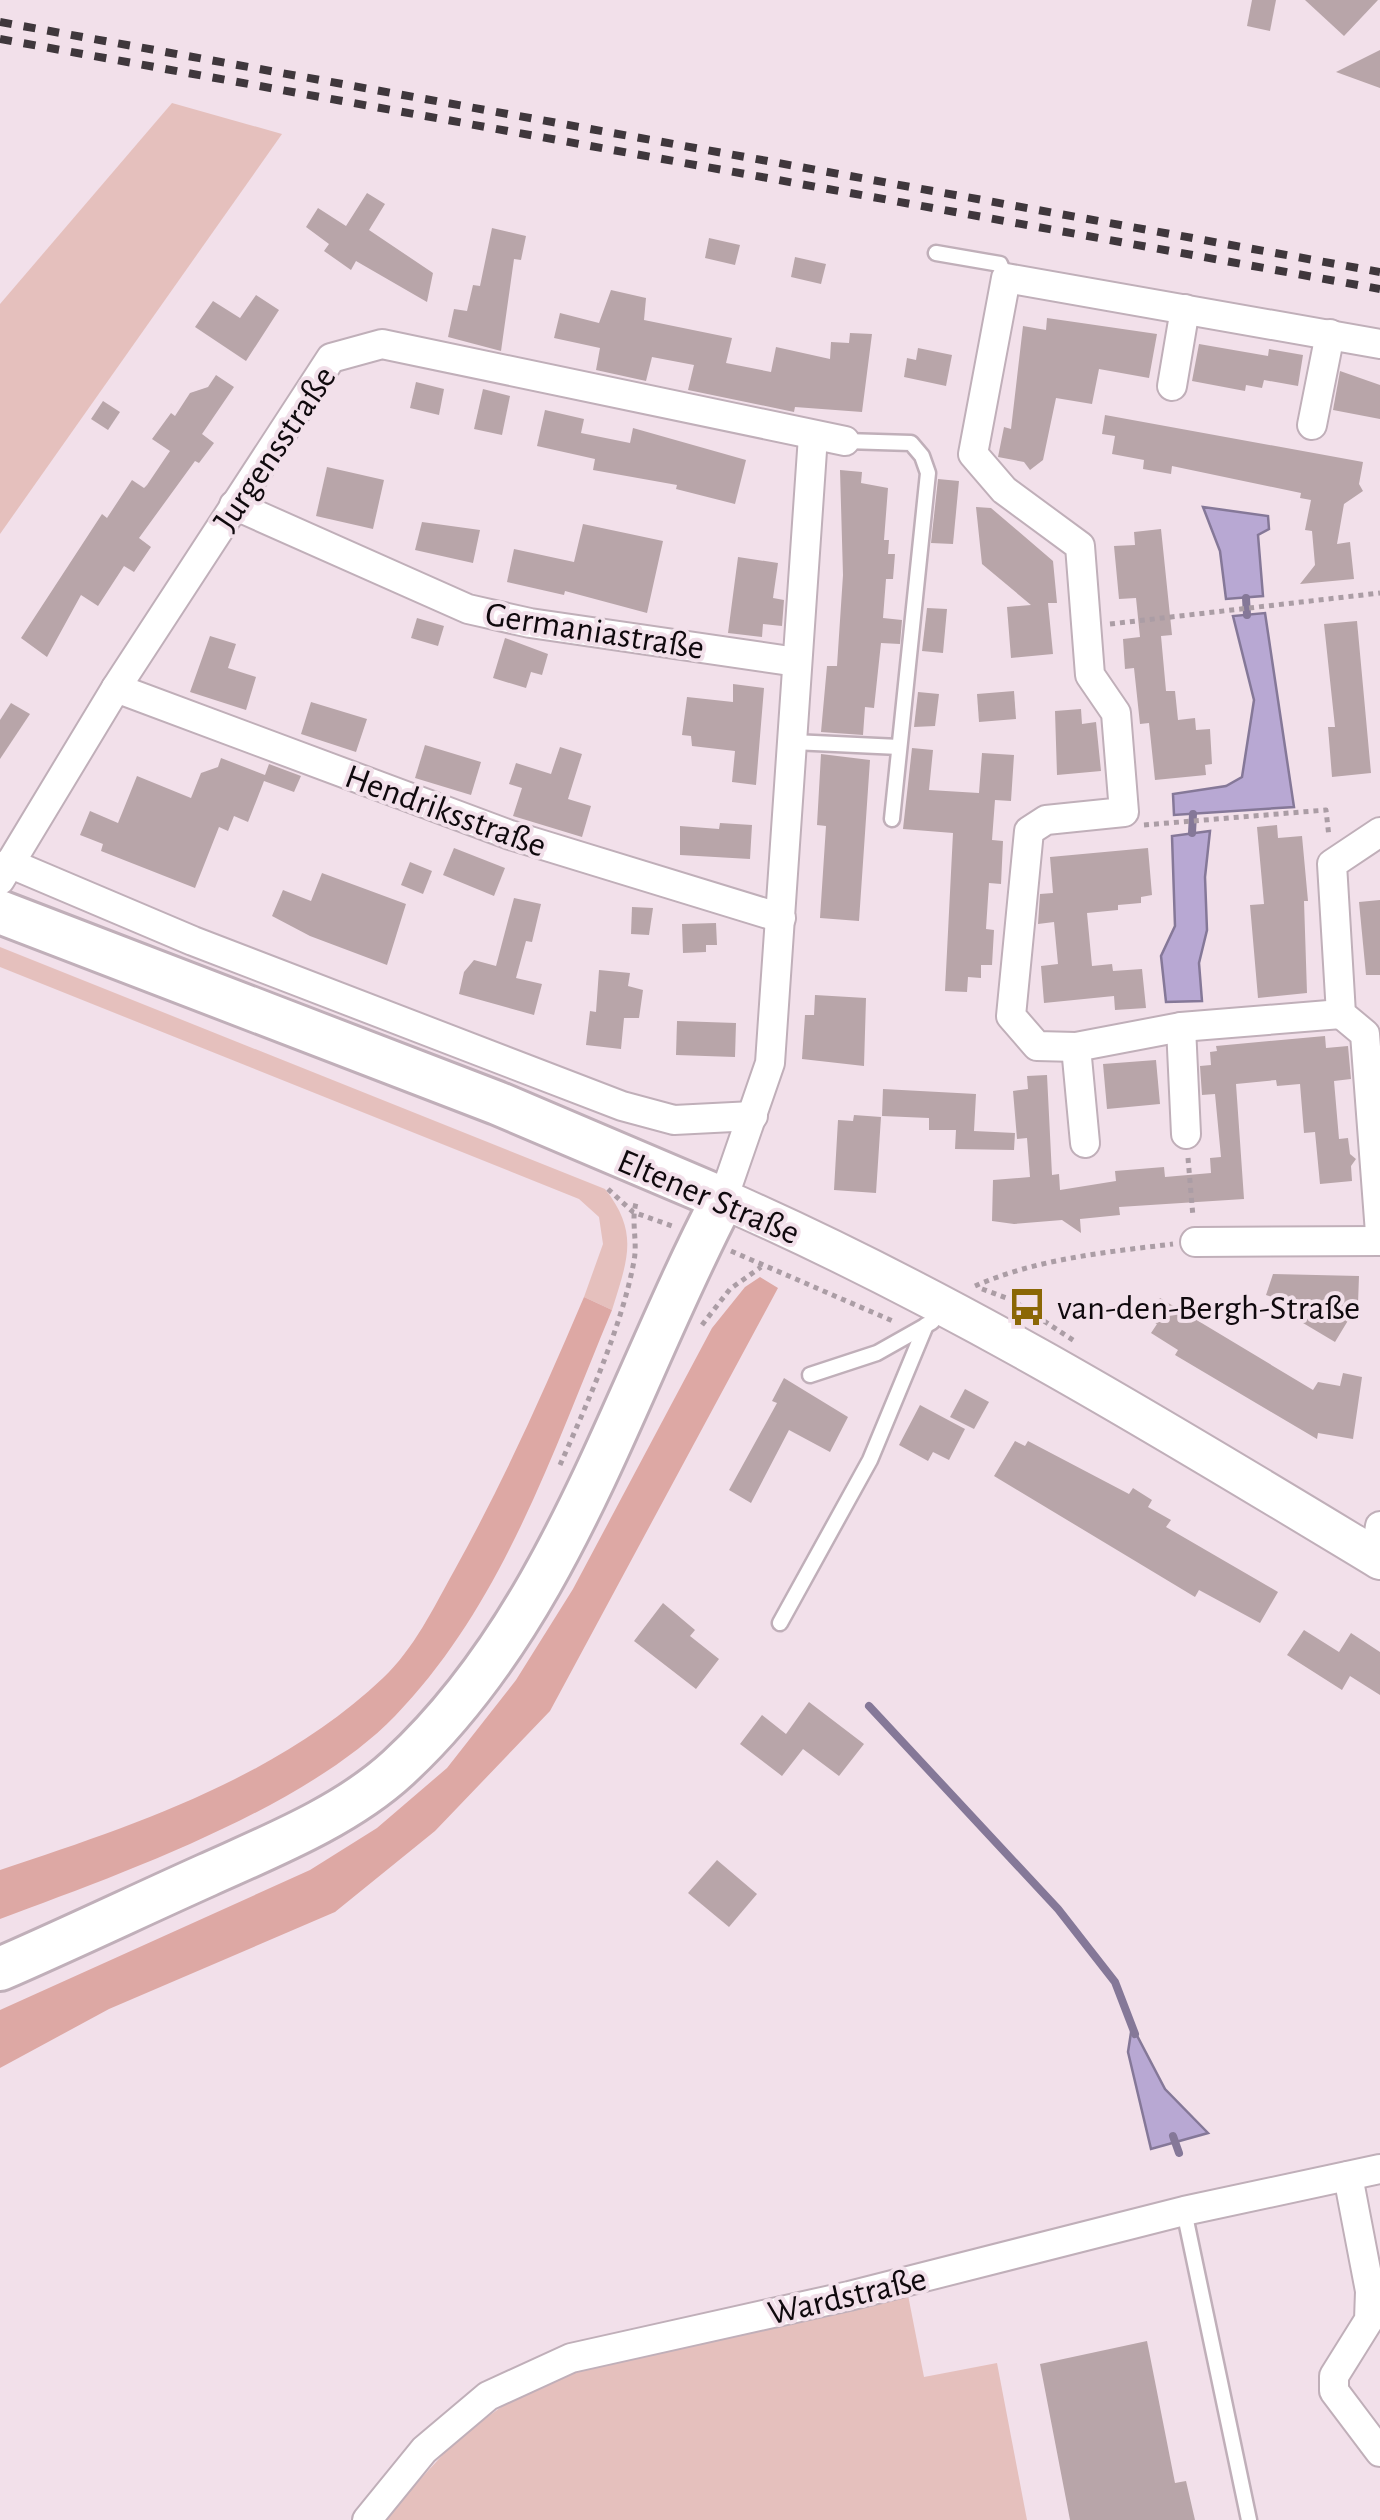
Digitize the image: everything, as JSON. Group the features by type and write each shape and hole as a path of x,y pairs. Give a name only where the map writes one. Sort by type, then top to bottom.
{"main road":[{"name":"Eltener Straße","path":"0,912 497,1103 723,1199 937,1314 1072,1378 1378,1548"},
{"path":"0,1969 254,1853 336,1811 397,1769 477,1681 522,1615 570,1523 723,1199"}],"street":[{"path":"1380,344 1006,278 973,454 1004,490 1080,546 1090,675 1116,713 1124,812 1046,820 1029,831 1011,1016 1037,1046 1076,1046 1182,1026 1340,1014 1364,1034 1380,1233"},
{"path":"1172,386 1185,309"},
{"path":"1312,425 1330,334"},
{"name":"Jurgensstraße","path":"5,871 116,688 330,358 382,344 845,441"},
{"path":"723,1199 770,1063 813,436"},
{"name":"Germaniastraße","path":"234,505 468,609 530,623 797,662"},
{"name":"Hendriksstraße","path":"116,688 510,835 781,918"},
{"path":"1340,1014 1332,864 1380,832"},
{"name":"Eltener Straße","path":"5,871 622,1106 674,1120 753,1116"},
{"path":"1182,1026 1186,1134"},
{"path":"1076,1046 1085,1144"},
{"path":"1194,1242 1380,1241"},
{"name":"Wardstraße","path":"367,2520 394,2481 472,2408 521,2378 571,2358 849,2296 1184,2211 1380,2169"},
{"path":"1348,2176 1370,2292 1369,2320 1334,2376 1334,2391 1380,2452"}],"lane":[{"path":"936,253 1000,264 1006,278"},
{"path":"845,441 911,443 922,456 928,473 892,818"},
{"path":"793,742 899,747"},
{"path":"810,1374 877,1353 937,1314"},
{"path":"780,1623 870,1460 937,1314"},
{"path":"1184,2211 1249,2520"}],"path":[{"path":"1086,627 1380,593"},
{"path":"1167,823 1326,810 1332,864"},
{"path":"937,1314 996,1277 1098,1254 1194,1242 1186,1134"},
{"path":"557,1473 634,1261 633,1212"}],"shaded area":[{"path":"172,103 282,134 0,534 0,304"},
{"path":"1203,507 1268,516 1269,529 1258,535 1263,596 1226,599 1220,551"},
{"path":"1265,613 1294,807 1174,815 1173,794 1226,786 1242,777 1254,700 1233,616"},
{"path":"1210,831 1205,877 1207,930 1199,963 1202,1001 1166,1002 1161,956 1175,926 1172,836"},
{"path":"0,947 605,1189 627,1234 626,1262 612,1310 584,1297 603,1244 599,1217 579,1199 0,967"},
{"path":"760,1277 778,1288 550,1711 435,1831 335,1912 109,2009 0,2068 0,2010 310,1870 377,1828 447,1768 516,1680 573,1589 712,1328 745,1287"},
{"path":"584,1297 612,1310 546,1471 496,1575 466,1625 395,1716 313,1780 263,1809 155,1859 0,1919 0,1870 153,1816 251,1771 342,1713 394,1667 431,1613 490,1503"},
{"path":"1132,2026 1165,2089 1208,2133 1151,2149 1128,2052"},
{"path":"908,2295 924,2377 997,2363 1027,2520 383,2520 458,2438 514,2398 585,2367"}],"building":[{"path":"1252,0 1276,0 1270,31 1247,26"},
{"path":"1305,0 1378,0 1344,36"},
{"path":"1380,50 1380,88 1336,72"},
{"path":"367,193 385,204 369,230 433,273 427,302 356,261 351,270 324,251 329,244 306,227 318,208 346,226"},
{"path":"492,228 526,236 521,260 514,259 501,351 448,337 454,309 467,311 473,285 480,286"},
{"path":"709,238 740,245 735,265 705,258"},
{"path":"795,257 826,264 821,284 791,277"},
{"path":"611,290 646,298 644,320 732,338 726,363 771,372 776,347 830,359 831,342 849,343 850,333 872,334 862,412 795,407 794,412 688,390 694,365 652,357 646,381 596,370 600,348 554,338 560,313 599,323"},
{"path":"256,295 279,310 246,361 195,327 213,301 240,318"},
{"path":"1047,318 1157,334 1149,378 1099,369 1092,404 1056,398 1043,460 1030,470 1024,462 998,457 1004,427 1011,429 1023,326 1046,330"},
{"path":"1199,344 1268,356 1269,349 1303,355 1298,386 1264,380 1262,388 1246,385 1245,391 1192,381"},
{"path":"918,348 952,355 946,386 904,377 907,358 916,360"},
{"path":"1340,371 1380,385 1380,419 1333,410"},
{"path":"216,375 234,387 202,434 214,443 199,463 195,461 139,538 151,547 134,572 124,566 98,606 81,595 47,657 21,638 102,514 107,518 132,480 144,488 170,451 152,439 171,413 175,416 190,393 208,387"},
{"path":"416,382 444,389 439,415 410,408"},
{"path":"483,389 510,396 502,435 474,429"},
{"path":"103,401 120,412 108,430 91,419"},
{"path":"545,410 584,419 581,433 630,443 633,428 746,460 735,504 676,489 677,485 593,470 595,459 537,446"},
{"path":"1105,415 1363,462 1359,484 1363,491 1344,504 1337,544 1350,542 1354,579 1300,584 1315,565 1312,531 1305,530 1311,500 1300,498 1301,493 1172,466 1171,474 1143,469 1144,460 1112,454 1115,436 1102,434"},
{"path":"327,467 384,480 373,529 316,516"},
{"path":"840,470 862,472 861,483 888,488 884,540 889,540 888,554 895,554 893,579 886,579 883,618 902,620 900,644 881,643 874,708 865,707 863,735 821,732 827,666 837,666 843,575"},
{"path":"938,479 959,481 953,544 931,543"},
{"path":"976,507 991,508 1053,561 1057,603 1048,603 1053,654 1011,658 1007,607 1031,605 982,564"},
{"path":"422,522 480,530 473,563 415,550"},
{"path":"583,524 663,541 647,613 565,591 564,595 507,582 514,549 574,562"},
{"path":"1161,529 1172,635 1161,636 1166,691 1175,691 1178,720 1195,718 1196,730 1210,729 1212,764 1205,765 1206,775 1155,780 1149,723 1140,724 1134,668 1125,669 1123,639 1140,637 1136,598 1119,599 1114,546 1135,545 1134,532"},
{"path":"738,557 778,563 773,598 784,600 782,626 763,624 762,637 728,633"},
{"path":"927,608 947,609 943,653 922,651"},
{"path":"417,618 444,626 438,646 411,638"},
{"path":"1357,621 1371,773 1332,777 1328,727 1335,727 1324,624"},
{"path":"210,636 236,644 228,668 256,677 246,710 190,692"},
{"path":"505,638 548,654 542,675 531,672 526,688 493,678"},
{"path":"733,684 764,688 756,785 732,782 735,751 692,746 691,736 682,735 687,697 733,702"},
{"path":"1014,691 1016,719 979,722 977,694"},
{"path":"918,692 939,694 935,726 914,727"},
{"path":"311,702 367,719 356,752 301,734"},
{"path":"11,703 30,714 0,759 0,720"},
{"path":"1081,709 1082,724 1096,722 1101,771 1057,775 1055,711"},
{"path":"425,745 481,762 471,795 415,778"},
{"path":"560,747 582,754 568,799 591,806 582,837 513,816 522,788 509,784 516,763 551,774"},
{"path":"912,748 933,750 929,790 979,793 982,753 1014,755 1011,801 995,800 992,840 1003,841 1001,884 989,883 986,929 994,930 992,965 981,965 981,978 968,977 967,992 945,991 953,833 903,829"},
{"path":"821,754 870,760 859,921 820,918 826,826 817,825"},
{"path":"221,758 265,775 269,764 301,776 294,792 264,781 248,822 234,816 228,831 219,827 195,888 101,851 103,844 80,835 90,811 118,823 137,776 191,798 201,773 218,767"},
{"path":"720,823 752,825 750,859 680,855 680,826 719,829"},
{"path":"1277,825 1278,838 1302,836 1308,901 1304,901 1307,993 1258,998 1250,905 1264,904 1257,827"},
{"path":"454,848 505,868 494,896 443,875"},
{"path":"1148,848 1152,895 1141,897 1141,903 1118,905 1118,910 1087,913 1092,966 1112,964 1113,971 1142,969 1146,1008 1115,1010 1114,996 1044,1003 1041,966 1058,964 1054,922 1038,924 1040,894 1053,893 1050,857"},
{"path":"410,862 432,871 423,894 401,885"},
{"path":"322,873 406,904 387,965 310,936 272,916 283,890 311,901"},
{"path":"514,898 541,904 532,942 526,941 516,978 542,984 534,1015 459,994 464,972 474,960 496,966"},
{"path":"1380,900 1380,975 1366,975 1359,902"},
{"path":"632,907 653,908 649,935 631,934"},
{"path":"716,923 717,945 706,945 706,952 683,953 682,924"},
{"path":"599,970 630,973 628,986 643,990 639,1018 624,1018 621,1049 586,1045 590,1011 596,1012"},
{"path":"815,995 866,998 864,1066 802,1059 805,1015 814,1015"},
{"path":"677,1021 736,1023 735,1057 676,1055"},
{"path":"1325,1036 1326,1048 1348,1046 1351,1079 1334,1081 1339,1139 1348,1138 1350,1154 1356,1159 1351,1166 1352,1181 1320,1184 1315,1132 1304,1133 1300,1084 1277,1086 1276,1080 1236,1084 1244,1199 1119,1207 1120,1215 1080,1219 1081,1233 1062,1220 1014,1224 992,1221 993,1180 1030,1177 1027,1138 1017,1139 1013,1091 1028,1089 1027,1076 1047,1075 1052,1175 1059,1174 1060,1190 1116,1181 1115,1171 1164,1167 1165,1177 1211,1173 1210,1158 1221,1157 1215,1094 1202,1095 1200,1066 1211,1065 1210,1052 1217,1051 1216,1046"},
{"path":"1156,1060 1160,1104 1107,1109 1103,1064"},
{"path":"883,1089 976,1094 974,1131 1015,1133 1014,1150 955,1149 956,1130 929,1130 929,1118 882,1116"},
{"path":"854,1115 881,1117 876,1193 834,1190 838,1120 853,1121"},
{"path":"1273,1274 1359,1276 1358,1304 1335,1342 1298,1320 1298,1305 1266,1295"},
{"path":"1160,1298 1313,1390 1318,1382 1340,1386 1343,1373 1362,1377 1353,1439 1318,1433 1317,1439 1175,1355 1178,1350 1151,1333 1157,1324 1148,1319"},
{"path":"784,1378 848,1417 830,1452 789,1430 751,1503 729,1490 777,1403 772,1401"},
{"path":"965,1389 989,1402 974,1429 950,1417"},
{"path":"920,1405 965,1429 949,1460 933,1452 928,1461 899,1445"},
{"path":"1015,1441 1025,1446 1028,1441 1129,1494 1133,1488 1152,1500 1148,1507 1171,1520 1166,1527 1278,1592 1260,1623 1199,1590 1195,1597 994,1476"},
{"path":"663,1603 695,1630 690,1636 719,1659 696,1689 634,1641"},
{"path":"1304,1630 1339,1652 1351,1633 1380,1652 1380,1695 1350,1676 1342,1690 1287,1655"},
{"path":"809,1702 864,1744 839,1776 803,1749 782,1776 740,1744 762,1715 786,1734"},
{"path":"717,1860 757,1894 729,1927 688,1893"},
{"path":"1147,2341 1175,2483 1186,2481 1195,2520 1070,2520 1040,2364"}],"waterway":[{"path":"1246,598 1247,615"},
{"path":"1192,833 1193,814"},
{"path":"869,1706 1058,1909 1115,1982 1135,2034"},
{"path":"1173,2136 1179,2153"}],"railway":[{"path":"0,22 1380,272"},
{"path":"0,39 1380,289"}],"place":[{"name":"van-den-Bergh-Straße","path":"1027,1307"}]}
